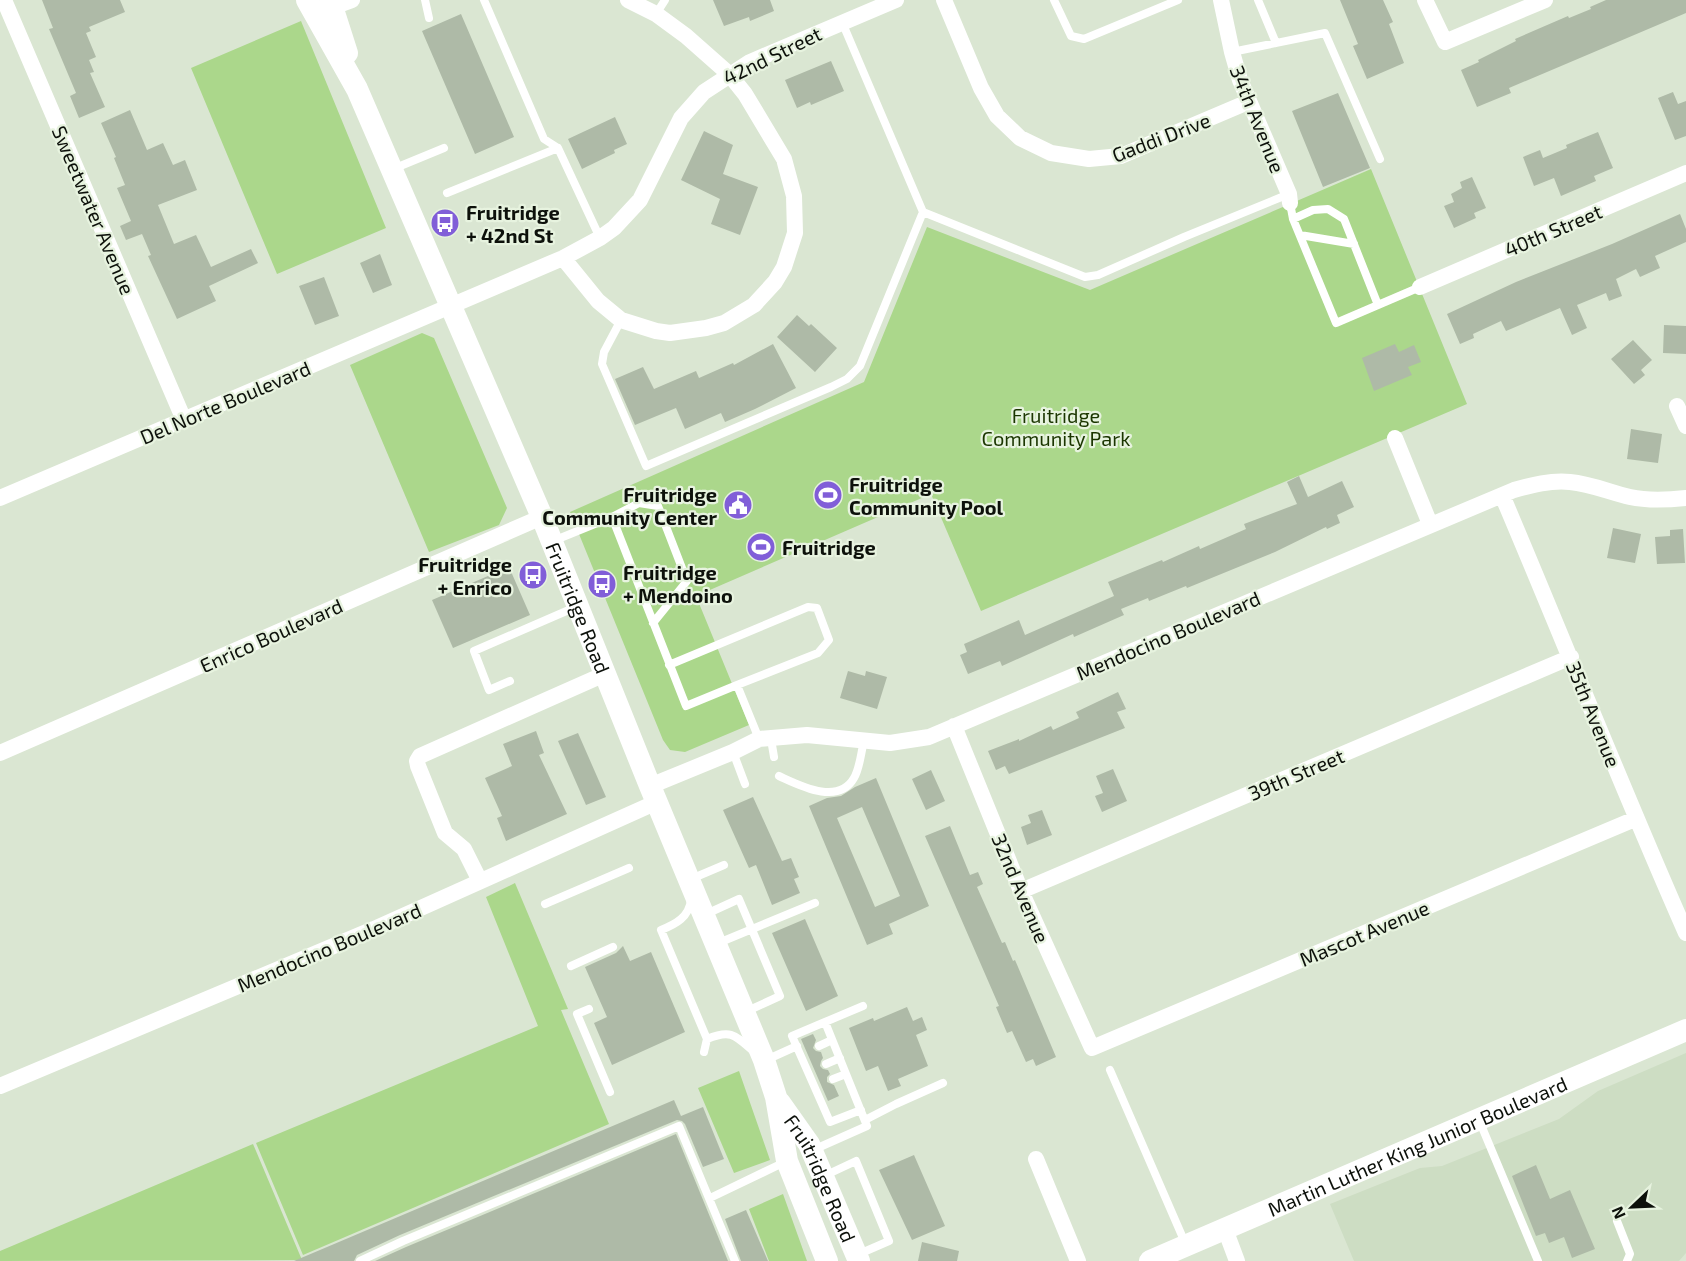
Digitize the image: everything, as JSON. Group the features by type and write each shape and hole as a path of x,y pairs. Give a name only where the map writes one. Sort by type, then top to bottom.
{"main road":[{"name":"Fruitridge Road","path":"307,0 357,89 542,517 653,794 764,1060 776,1097 787,1161 827,1261"},
{"name":"Fruitridge Road","path":"338,2 357,89"},
{"name":"Martin Luther King Junior Boulevard","path":"1150,1261 1686,1030"},
{"name":"Fruitridge Road","path":"776,1097 812,1150 857,1258"}],"street":[{"name":"Sweetwater Avenue","path":"4,0 184,420"},
{"path":"563,258 598,301 621,320 669,333 724,323 754,305 775,282 784,267 795,233 794,196 784,159 745,94 729,74 686,36 660,7 628,0"},
{"name":"42nd Street","path":"451,306 563,258 614,228 640,200 681,118 704,92 729,74 750,62 896,0"},
{"name":"Gaddi Drive","path":"944,0 981,88 997,116 1020,138 1051,153 1089,159 1121,156 1248,102"},
{"name":"34th Avenue","path":"1221,0 1232,52 1248,102 1291,205"},
{"path":"1425,0 1445,42 1545,0"},
{"name":"40th Street","path":"1420,287 1686,173"},
{"name":"Del Norte Boulevard","path":"0,498 451,306"},
{"path":"1677,406 1686,426"},
{"path":"1395,438 1430,524"},
{"name":"Mendocino Boulevard","path":"0,1086 374,929 480,881 733,752 765,739 807,735 864,741 906,741 929,737 1430,524 1532,485 1567,482 1593,485 1630,497 1653,500 1686,498"},
{"name":"35th Avenue","path":"1502,495 1571,657 1635,819 1686,933"},
{"name":"Enrico Boulevard","path":"0,753 542,517"},
{"name":"39th Street","path":"1021,891 1571,657"},
{"path":"480,881 464,849 445,833 418,766 417,761 420,756 605,674"},
{"name":"32nd Avenue","path":"954,726 1021,891 1092,1048"},
{"name":"Mascot Avenue","path":"1092,1048 1635,819"},
{"path":"1036,1159 1078,1261"},
{"path":"1226,1229 1238,1261"}],"lane":[{"path":"425,0 429,18"},
{"path":"484,0 544,139 558,148 600,238"},
{"path":"1054,0 1071,36 1084,39 1178,0"},
{"path":"1258,0 1276,43"},
{"path":"621,320 604,352 602,364 646,466 847,379 860,366 923,212 842,22"},
{"path":"1232,52 1325,33 1380,159"},
{"path":"392,169 444,148"},
{"path":"447,193 558,148"},
{"path":"923,212 1085,277 1098,275 1184,237 1291,205 1313,210 1328,209 1344,219 1378,305"},
{"path":"1291,205 1300,235 1335,323 1420,287"},
{"path":"1300,235 1354,244"},
{"path":"552,542 639,503 658,506 687,581 653,623"},
{"path":"612,517 669,664 686,706 818,653 829,640 817,608 808,607 669,664"},
{"path":"510,681 489,690 474,651 578,606"},
{"path":"737,685 774,757"},
{"path":"779,776 812,791 824,793 848,786 855,778 864,741"},
{"path":"733,752 745,784"},
{"path":"704,1052 707,1039 661,930 677,923 687,913 691,902 689,880 724,866"},
{"path":"544,904 629,868"},
{"path":"704,915 739,899 780,996 744,1012"},
{"path":"716,944 815,903"},
{"path":"571,966 613,947"},
{"path":"861,1110 830,1122 804,1054 792,1036 863,1006"},
{"path":"589,1009 577,1014 610,1092"},
{"path":"812,1150 867,1126 825,1022"},
{"path":"707,1039 722,1033 729,1033 764,1060 797,1046"},
{"path":"819,1046 832,1040"},
{"path":"826,1064 840,1058"},
{"path":"1110,1070 1186,1246"},
{"path":"833,1079 846,1074"},
{"path":"865,1120 943,1083"},
{"path":"1479,1120 1538,1261"},
{"path":"360,1261 679,1126 735,1261"},
{"path":"710,1198 787,1161"},
{"path":"823,1176 856,1161 889,1241 857,1258"},
{"path":"1617,1221 1630,1254 1628,1261"}],"shaded area":[{"path":"1686,1053 1686,1253 1679,1261 1354,1261 1330,1204 1420,1168 1442,1166 1559,1119 1598,1091"}],"green space":[{"path":"301,21 386,228 277,274 191,68"},
{"name":"Fruitridge Community Park","path":"1371,169 1467,404 981,611 931,494 696,596 749,725 685,752 670,750 663,740 570,512 864,382 927,227 1090,290"},
{"path":"422,333 434,338 507,508 499,525 429,552 350,365"},
{"path":"515,883 568,1009 561,1010 609,1124 303,1255 256,1143 538,1026 486,897"},
{"path":"739,1071 770,1160 734,1173 698,1088"},
{"path":"253,1144 302,1260 0,1261 0,1251"},
{"path":"783,1194 807,1261 769,1261 749,1209"}],"building":[{"path":"42,0 120,0 125,12 89,27 91,31 86,33 96,57 89,60 94,72 90,73 105,107 79,118 70,96 76,93 49,29 53,28"},
{"path":"713,0 770,0 774,11 750,21 749,17 724,26"},
{"path":"1340,0 1383,0 1393,22 1389,24 1404,63 1367,79 1353,46 1358,44"},
{"path":"1606,0 1686,0 1686,13 1509,88 1511,93 1477,107 1461,70 1516,41 1515,39 1568,16 1569,18 1591,9 1590,7"},
{"path":"461,14 514,137 475,154 422,31"},
{"path":"831,61 844,91 811,105 810,102 797,108 785,80"},
{"path":"1673,92 1678,104 1686,101 1686,136 1675,140 1658,98"},
{"path":"1338,93 1370,168 1323,187 1292,111"},
{"path":"130,110 147,150 163,143 173,165 185,160 197,190 158,205 174,244 196,235 211,267 251,249 258,263 209,286 216,301 177,319 148,256 151,255 142,234 126,240 120,226 131,221 117,188 125,185 101,123"},
{"path":"615,117 627,144 614,150 615,153 582,169 568,139"},
{"path":"704,131 733,145 723,174 758,187 740,235 711,224 720,199 681,180"},
{"path":"1598,132 1613,168 1594,176 1596,181 1561,196 1554,178 1534,186 1523,157 1540,150 1543,158 1567,148 1566,145"},
{"path":"1472,177 1486,208 1474,213 1476,218 1454,228 1444,206 1454,202 1451,194 1462,188 1460,182"},
{"path":"1680,214 1686,229 1686,242 1655,256 1660,268 1640,277 1636,269 1616,279 1622,296 1609,301 1606,293 1577,305 1587,328 1572,335 1560,308 1506,331 1501,321 1473,334 1474,338 1460,344 1447,314 1516,282"},
{"path":"380,254 392,285 373,293 360,263"},
{"path":"324,277 339,316 315,325 299,286"},
{"path":"797,315 809,326 811,324 837,348 815,372 777,337"},
{"path":"1664,325 1686,326 1686,354 1663,353"},
{"path":"1633,340 1652,360 1641,370 1645,375 1634,384 1611,359"},
{"path":"773,344 796,388 725,422 721,413 685,429 676,408 635,425 615,379 643,367 654,389 696,371 699,378 733,363 734,365"},
{"path":"1395,344 1399,352 1414,345 1421,362 1408,367 1412,375 1374,391 1362,358"},
{"path":"1631,429 1662,434 1658,463 1627,459"},
{"path":"1299,476 1308,497 1342,481 1354,507 1337,515 1340,523 1327,529 1326,527 1275,552 1187,588 1186,586 1149,601 1148,598 1121,609 1124,615 1074,637 1073,634 1002,666 1000,661 968,674 960,655 967,652 964,644 1019,620 1025,635 1114,596 1108,582 1199,546 1200,549 1246,529 1244,524 1297,504 1287,482"},
{"path":"1613,528 1641,534 1635,563 1607,558"},
{"path":"1683,529 1685,563 1657,564 1655,537 1670,536 1670,530"},
{"path":"509,567 530,615 453,648 432,600"},
{"path":"848,671 865,676 866,671 887,677 877,709 840,698"},
{"path":"1118,692 1126,709 1117,712 1125,728 1009,774 1005,766 996,770 988,751 1019,739 1019,741 1051,726 1053,730 1079,718 1076,712"},
{"path":"536,731 544,753 539,755 567,814 506,841 497,818 502,816 485,778 512,766 503,744"},
{"path":"578,733 606,797 586,805 558,741"},
{"path":"1113,769 1127,801 1102,812 1095,796 1103,793 1096,776"},
{"path":"931,770 945,801 926,810 912,779"},
{"path":"876,778 929,906 889,924 893,934 867,945 809,806 827,798 841,796","holes":["862,807 900,896 875,907 837,818"]},
{"path":"753,797 782,861 791,858 799,877 794,879 800,893 772,905 756,865 749,868 723,810"},
{"path":"1042,810 1052,835 1027,845 1021,827 1031,823 1028,815"},
{"path":"950,826 970,875 978,872 983,884 977,887 1002,943 1005,942 1013,961 1015,960 1056,1057 1036,1066 1033,1059 1026,1062 1012,1031 1007,1033 996,1007 999,1006 925,836"},
{"path":"805,919 838,996 806,1011 772,933"},
{"path":"623,946 630,961 651,952 685,1032 612,1065 594,1023 607,1017 585,967 616,953"},
{"path":"907,1007 913,1021 922,1017 927,1030 916,1035 928,1066 898,1079 901,1086 888,1091 878,1066 866,1071 849,1028 873,1018 874,1021"},
{"path":"813,1034 816,1040 813,1048 821,1052 823,1058 820,1066 828,1070 830,1074 827,1082 834,1085 839,1096 828,1101 801,1039"},
{"path":"674,1100 681,1116 703,1107 724,1159 703,1167 685,1124 677,1120 400,1235 357,1255 354,1261 294,1261"},
{"path":"676,1134 728,1261 375,1261 406,1247"},
{"path":"914,1155 945,1226 912,1240 879,1170"},
{"path":"1536,1165 1550,1199 1570,1190 1595,1249 1572,1258 1564,1237 1549,1243 1545,1233 1536,1236 1512,1176"},
{"path":"746,1210 768,1261 741,1261 725,1219"},
{"path":"922,1242 959,1251 957,1261 918,1261"}],"place":[{"name":"Fruitridge + 42nd St","path":"445,223"},
{"name":"Fruitridge Community Pool","path":"828,495"},
{"name":"Fruitridge Community Center","path":"738,505"},
{"name":"Fruitridge","path":"761,547"},
{"name":"Fruitridge + Enrico","path":"533,575"},
{"name":"Fruitridge + Mendoino","path":"602,584"}]}
